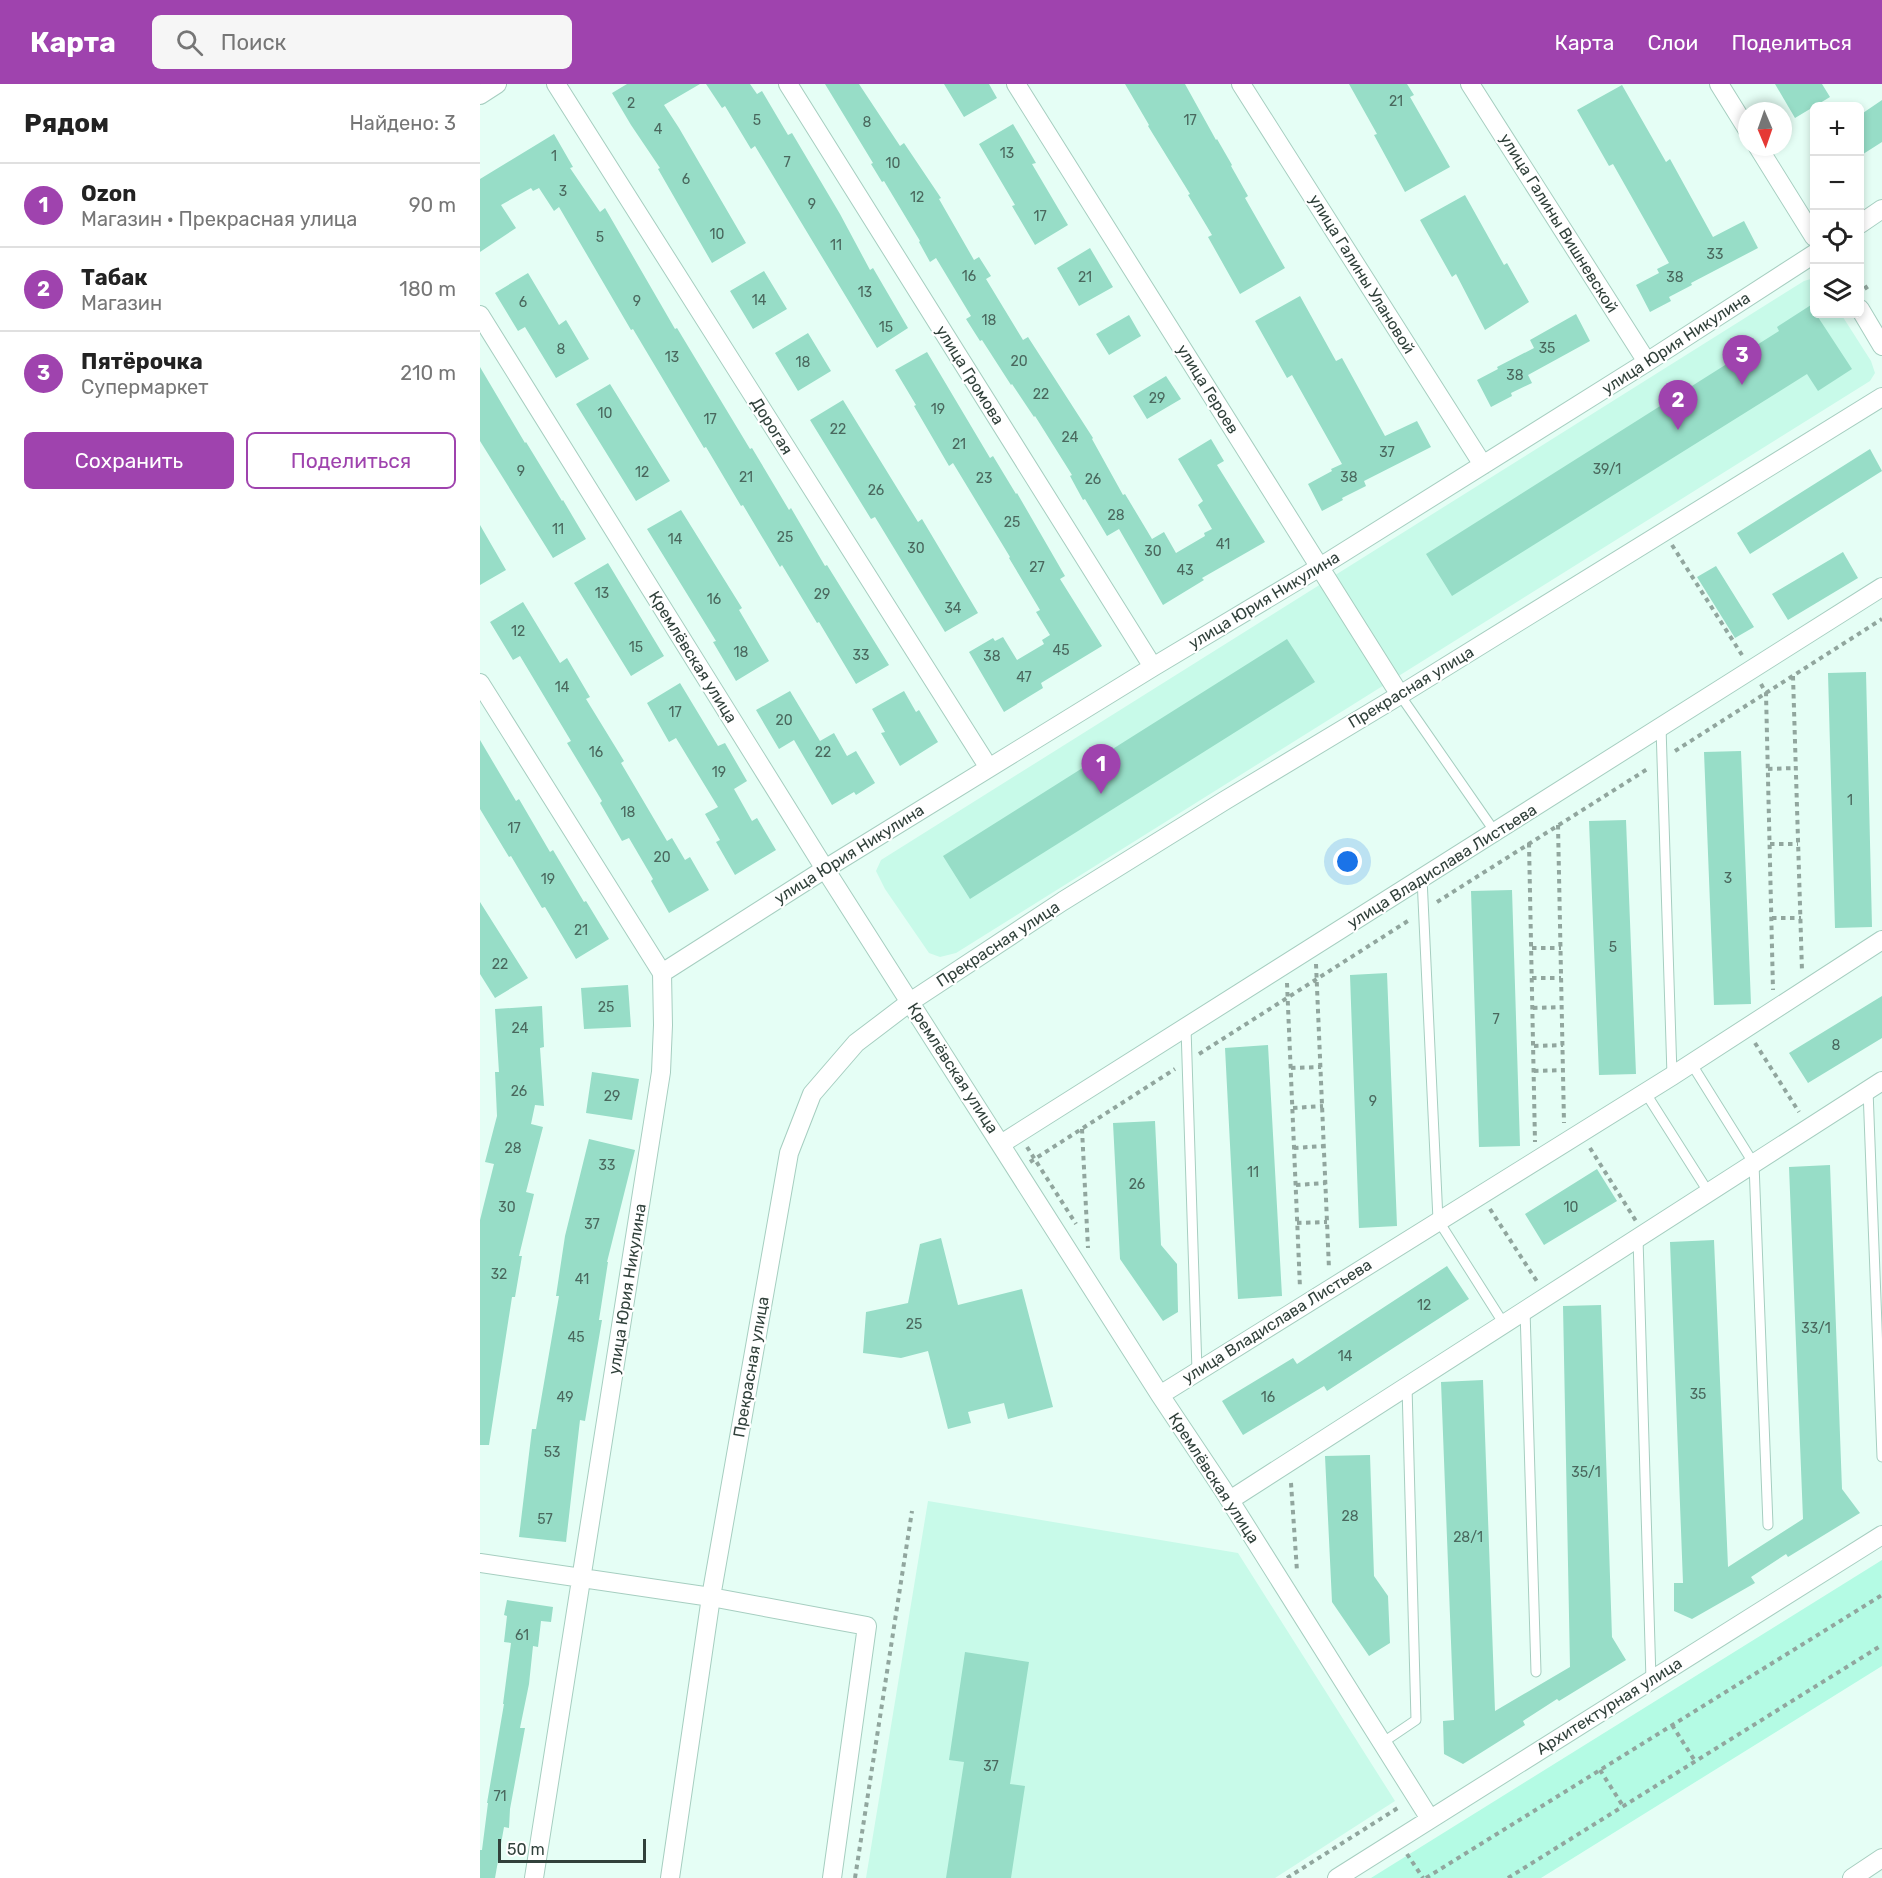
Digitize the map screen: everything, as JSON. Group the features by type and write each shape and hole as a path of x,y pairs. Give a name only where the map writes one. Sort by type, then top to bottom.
{"street":[{"path":"480,95 497,84"},
{"name":"Дорогая","path":"556,84 989,768"},
{"name":"улица Громова","path":"788,84 1153,667"},
{"name":"улица Героев","path":"1016,84 1400,695"},
{"name":"улица Галины Улановой","path":"1240,84 1483,465"},
{"name":"улица Галины Вишневской","path":"1470,84 1647,362"},
{"path":"1719,84 1738,115"},
{"path":"1764,156 1810,229"},
{"path":"1864,221 1882,209"},
{"name":"улица Юрия Никулина","path":"534,1878 661,1072 662,973 825,869 1320,567 1810,257"},
{"name":"Кремлёвская улица","path":"480,315 825,869 1160,1395 1230,1500 1430,1819"},
{"path":"1864,316 1882,345"},
{"name":"Прекрасная улица","path":"670,1878 711,1597 789,1153 812,1094 856,1043 910,1002 1073,894 1882,397"},
{"name":"улица Владислава Листьева","path":"1002,1144 1882,587"},
{"path":"480,683 662,973"},
{"name":"улица Владислава Листьева","path":"1160,1395 1672,1076 1882,940"},
{"path":"1230,1500 1875,1086"},
{"name":"Архитектурная улица","path":"1337,1878 1882,1535"},
{"path":"480,1563 711,1597 867,1626 832,1878"},
{"path":"1852,1878 1882,1858"}],"lane":[{"path":"1400,695 1495,832"},
{"path":"1661,727 1672,1076"},
{"path":"1422,878 1438,1220 1504,1324"},
{"path":"1186,1028 1197,1371"},
{"path":"1691,1063 1754,1164 1768,1525"},
{"path":"1875,1086 1882,1457"},
{"path":"1645,1092 1708,1193"},
{"path":"1641,1236 1651,1680"},
{"path":"1526,1310 1536,1672"},
{"path":"1382,1743 1416,1720 1407,1386"}],"path":[{"path":"1663,532 1766,693 1774,1010"},
{"path":"1017,1170 1882,619"},
{"path":"1793,675 1803,991"},
{"path":"1768,769 1796,768"},
{"path":"1558,825 1565,1142"},
{"path":"1529,843 1536,1160"},
{"path":"1770,844 1798,844"},
{"path":"1772,918 1801,918"},
{"path":"1316,946 1330,1288"},
{"path":"1531,948 1561,948"},
{"path":"1286,964 1301,1306"},
{"path":"1532,978 1561,978"},
{"path":"1532,1008 1562,1007"},
{"path":"1746,1028 1809,1128"},
{"path":"1533,1046 1563,1045"},
{"path":"1291,1068 1321,1067"},
{"path":"1534,1071 1563,1070"},
{"path":"1293,1108 1323,1107"},
{"path":"1082,1129 1089,1254"},
{"path":"1581,1132 1641,1236"},
{"path":"1294,1148 1324,1146"},
{"path":"1296,1185 1326,1183"},
{"path":"1481,1194 1547,1296"},
{"path":"1298,1223 1328,1222"},
{"path":"1290,1461 1297,1575"},
{"path":"855,1878 912,1511"},
{"path":"1426,1878 1882,1595"},
{"path":"1508,1878 1882,1645"},
{"path":"1672,1725 1695,1761"},
{"path":"1600,1770 1623,1806"},
{"path":"1287,1878 1416,1797"}],"shaded area":[{"path":"1810,279 1810,318 1844,318 1871,361 1875,373 1870,381 956,953 940,957 929,953 885,889 876,871 881,860"},
{"path":"928,1501 1238,1553 1395,1801 1275,1878 866,1878"},
{"path":"1882,1560 1882,1666 1541,1878 1371,1878"}],"building":[{"path":"627,84 700,84 664,105 746,243 712,263 658,169 660,168 612,93"},
{"path":"706,84 750,84 757,94 762,91 788,135 792,133 870,270 873,268 908,328 877,348 755,146 751,149 725,106 722,108"},
{"path":"825,84 859,84 900,146 904,143 941,198 939,199 974,260 979,257 991,276 986,279 1023,340 1028,337 1093,438 1123,495 1125,494 1152,539 1164,532 1176,553 1205,536 1204,533 1212,529 1198,505 1203,501 1178,459 1211,439 1224,461 1217,465 1265,542 1202,578 1204,580 1163,605 1119,529 1107,536 1085,499 1083,500 1070,476 1072,475 1035,416 966,319 971,316 936,258 930,262 920,241 884,181 882,182 871,164 873,163"},
{"path":"944,84 989,84 997,98 964,117"},
{"path":"1125,84 1185,84 1232,165 1248,196 1245,198 1285,268 1240,294 1208,237 1212,235 1188,195 1190,194"},
{"path":"1349,84 1407,84 1414,95 1410,97 1450,167 1405,192 1374,135 1377,134"},
{"path":"1775,84 1822,84 1830,97 1822,102 1810,102 1810,109 1795,118 1792,113 1792,102 1786,102"},
{"path":"1622,85 1666,162 1670,159 1713,237 1744,221 1758,248 1691,283 1692,285 1669,297 1671,301 1650,312 1636,285 1659,273 1657,269 1669,263 1613,164 1609,166 1577,110"},
{"path":"1882,100 1882,142 1864,153 1864,112"},
{"path":"1013,124 1036,163 1032,164 1068,225 1035,245 1012,206 1015,205 979,144"},
{"path":"554,134 573,167 570,168 600,212 605,208 675,329 677,328 750,449 752,448 789,510 791,508 825,566 827,565 889,665 856,684 819,622 817,623 782,565 780,567 706,447 704,448 559,207 554,211 539,188 533,191 531,188 501,205 516,228 480,252 480,179"},
{"path":"1465,195 1504,265 1507,263 1529,302 1485,330 1456,274 1452,277 1420,220"},
{"path":"1090,248 1113,287 1079,306 1057,268"},
{"path":"764,271 787,309 753,329 730,291"},
{"path":"528,273 559,325 566,320 589,359 556,378 525,327 518,331 495,293"},
{"path":"1300,296 1336,361 1342,358 1385,436 1417,421 1431,447 1364,481 1366,486 1322,511 1308,484 1342,464 1292,375 1287,378 1255,321"},
{"path":"1810,306 1810,318 1819,318 1852,369 1818,391 1807,374 1452,596 1426,554 1779,331 1777,327"},
{"path":"1576,314 1590,341 1528,375 1532,383 1511,393 1512,396 1491,407 1477,380 1534,348 1530,340"},
{"path":"1129,315 1141,336 1109,355 1096,334"},
{"path":"808,333 831,371 798,391 775,353"},
{"path":"927,352 990,458 993,456 1017,493 1065,576 1060,579 1102,646 1041,683 1043,688 1004,712 969,652 993,638 995,641 1003,637 1017,660 1044,644 1042,640 1050,635 1036,612 1040,610 1010,557 953,463 949,466 895,370"},
{"path":"480,367 586,539 553,558 480,441"},
{"path":"1166,376 1181,399 1147,419 1133,396"},
{"path":"610,384 670,481 636,501 576,404"},
{"path":"843,400 918,522 922,519 978,613 945,632 875,517 871,519 810,420"},
{"path":"1870,449 1882,471 1750,554 1737,533"},
{"path":"681,510 742,608 739,610 769,661 736,681 713,642 716,641 647,529"},
{"path":"480,525 506,570 480,585"},
{"path":"1843,552 1858,578 1788,620 1772,594"},
{"path":"608,563 664,656 631,676 574,583"},
{"path":"1716,566 1754,627 1735,638 1697,577"},
{"path":"523,602 560,663 567,658 590,697 586,699 624,761 621,763 667,841 672,838 685,860 690,857 709,890 669,913 651,881 653,879 629,838 622,841 600,803 602,801 567,743 571,741 520,656 513,660 490,622"},
{"path":"1287,639 1315,682 970,899 943,856"},
{"path":"1866,672 1872,927 1835,928 1828,673"},
{"path":"680,683 718,746 725,743 747,781 734,789 752,821 757,818 776,850 735,875 716,842 720,840 705,814 718,807 676,738 669,742 647,703"},
{"path":"790,691 820,741 834,733 847,756 856,751 875,783 856,795 854,792 832,805 794,740 779,749 756,710"},
{"path":"904,691 916,712 919,710 938,742 900,766 881,733 885,732 872,709"},
{"path":"480,740 516,801 519,799 550,852 553,850 609,939 576,959 545,907 542,908 480,809"},
{"path":"1741,751 1751,1004 1714,1005 1704,752"},
{"path":"1626,820 1636,1074 1599,1075 1589,821"},
{"path":"1512,890 1520,1146 1479,1147 1471,891"},
{"path":"480,902 528,978 495,998 480,974"},
{"path":"1387,973 1397,1226 1359,1228 1350,975"},
{"path":"628,985 631,1027 584,1029 581,988"},
{"path":"1882,996 1882,1038 1808,1083 1789,1053"},
{"path":"542,1006 544,1047 540,1048 544,1106 535,1105 531,1124 543,1127 526,1192 534,1194 519,1256 522,1256 515,1297 512,1297 489,1445 480,1445 480,1220 494,1164 485,1162 497,1116 495,1072 499,1072 495,1009"},
{"path":"1268,1045 1282,1296 1238,1299 1225,1048"},
{"path":"592,1072 639,1079 632,1120 586,1113"},
{"path":"1155,1121 1161,1245 1177,1264 1178,1312 1163,1321 1120,1259 1113,1123"},
{"path":"589,1139 635,1150 607,1262 599,1320 602,1320 585,1421 580,1420 566,1542 519,1537 532,1429 536,1429 559,1296 556,1296 565,1236"},
{"path":"1830,1165 1842,1489 1860,1513 1788,1557 1786,1554 1751,1577 1755,1583 1692,1619 1674,1611 1674,1583 1683,1583 1670,1242 1714,1240 1728,1567 1803,1519 1789,1167"},
{"path":"1597,1169 1617,1201 1544,1245 1525,1214"},
{"path":"941,1238 958,1305 1022,1289 1053,1407 1008,1419 1004,1403 968,1412 971,1423 948,1429 928,1351 901,1358 863,1353 866,1312 908,1303 920,1244"},
{"path":"1447,1266 1469,1299 1327,1391 1324,1386 1243,1435 1222,1401 1293,1358 1297,1364"},
{"path":"1601,1305 1612,1637 1626,1660 1559,1701 1557,1699 1523,1721 1525,1725 1463,1764 1444,1754 1443,1721 1454,1720 1441,1382 1483,1380 1495,1711 1570,1667 1563,1306"},
{"path":"1370,1455 1374,1576 1388,1596 1390,1643 1369,1656 1332,1602 1325,1456"},
{"path":"507,1600 553,1607 551,1622 541,1621 538,1647 533,1646 529,1684 520,1728 525,1728 510,1809 509,1828 504,1827 495,1878 480,1878 480,1850 482,1850 487,1803 504,1704 511,1643 504,1642 507,1616 504,1615"},
{"path":"965,1652 1029,1662 1010,1784 1025,1786 1011,1878 946,1878 964,1762 949,1760"}],"place":[{"name":"Пятёрочка","path":"1742,385"},
{"name":"Табак","path":"1678,430"},
{"name":"Ozon","path":"1101,794"}]}
